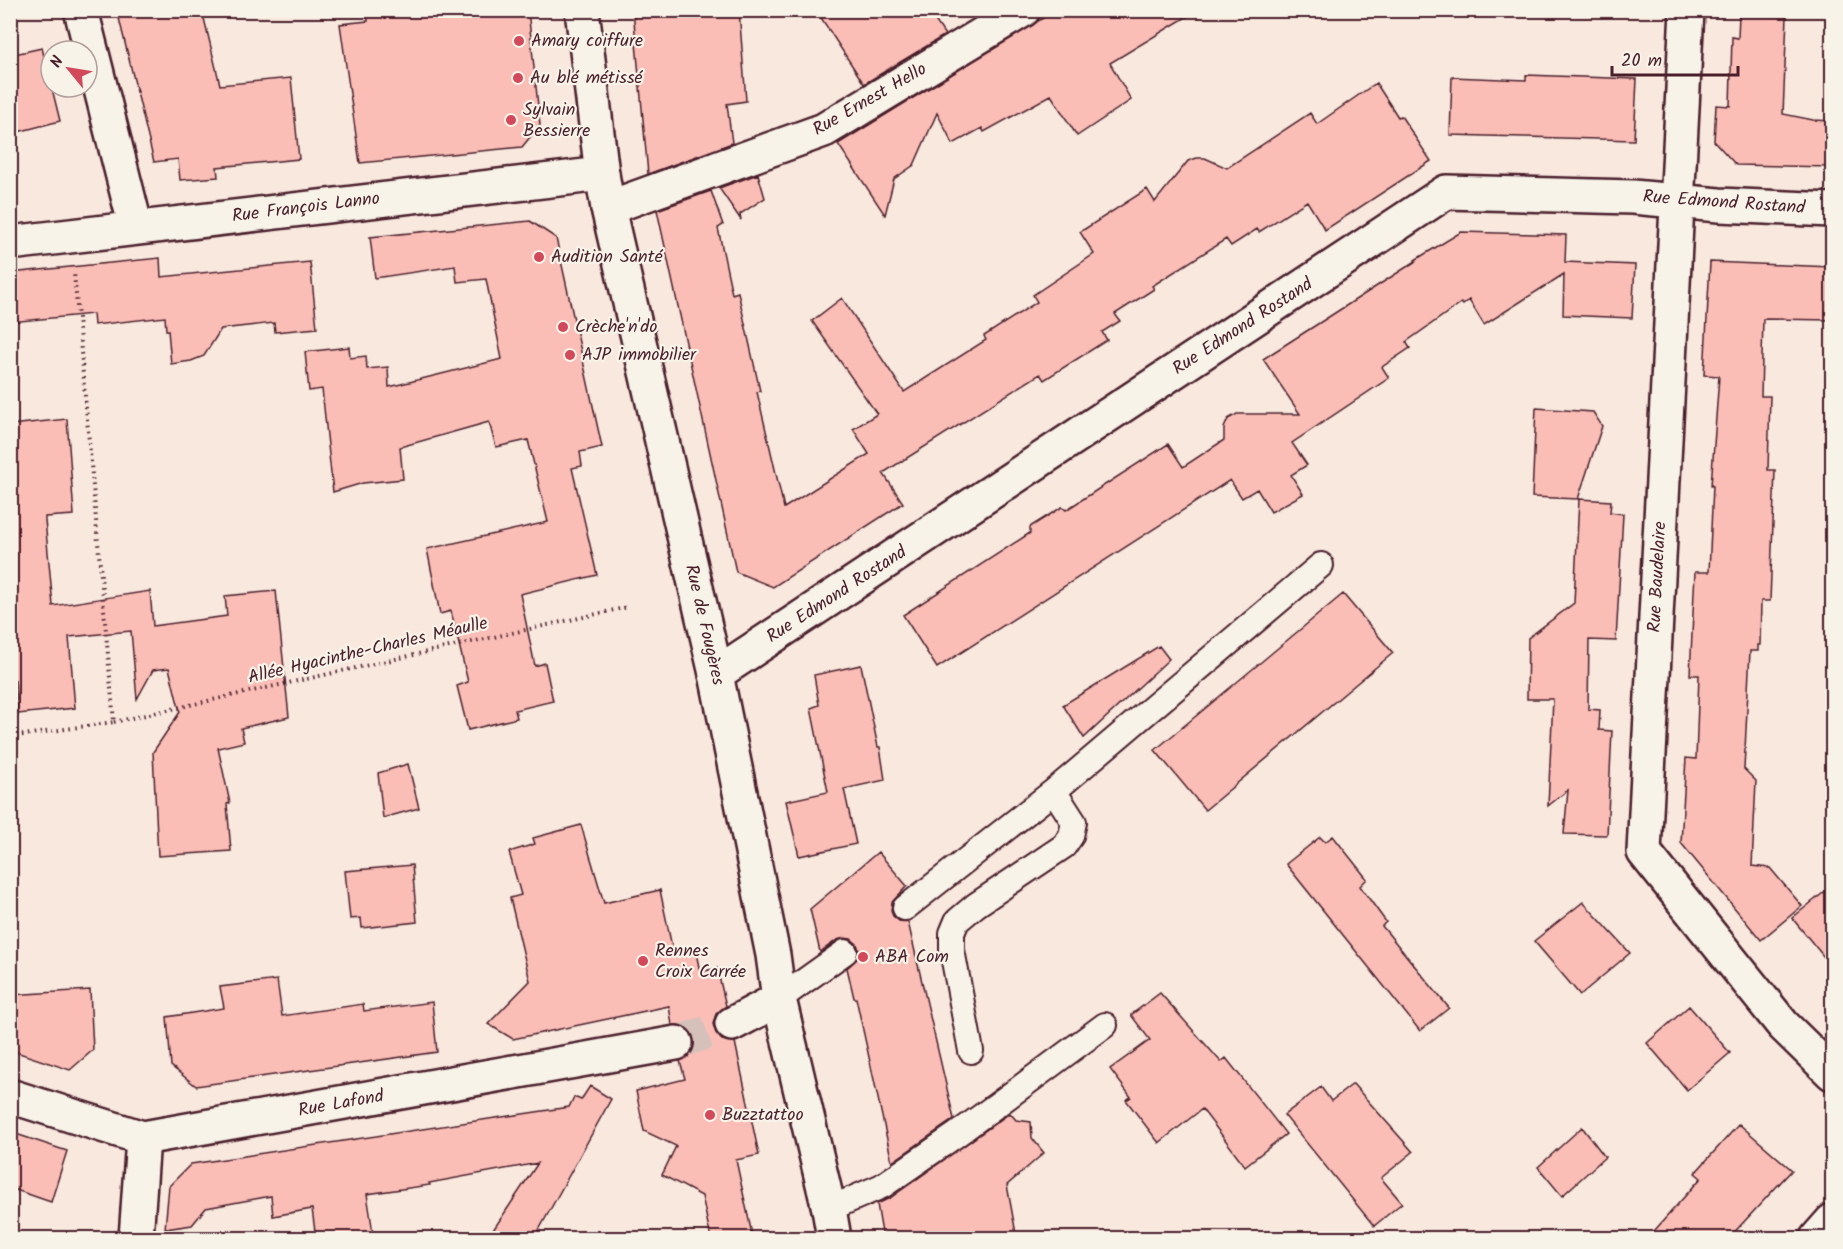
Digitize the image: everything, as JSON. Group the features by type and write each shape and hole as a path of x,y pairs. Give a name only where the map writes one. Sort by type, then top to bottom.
{"street":[{"path":"81,10 136,228"},
{"name":"Rue de Fougères","path":"582,10 608,208 716,674 773,955 779,999 831,1224"},
{"name":"Rue Ernest Hello","path":"608,208 824,130 1023,10"},
{"name":"Rue Baudelaire","path":"1687,10 1644,852 1783,1025 1833,1073"},
{"name":"Rue François Lanno","path":"10,243 602,174"},
{"name":"Rue Edmond Rostand","path":"716,674 1446,192 1633,198 1833,210"},
{"path":"732,1024 779,999"},
{"name":"Rue Lafond","path":"10,1095 143,1138 676,1043"},
{"path":"136,1239 143,1138"},
{"path":"1817,1239 1833,1221"}],"lane":[{"path":"905,908 1054,791 1321,565"},
{"path":"971,1052 952,950 952,933 957,921 976,905 1064,846 1071,836 1074,822 1054,791"},
{"path":"779,999 845,952"},
{"path":"831,1224 957,1135 1105,1025"}],"path":[{"path":"71,236 114,722"},
{"name":"Allée Hyacinthe-Charles Méaulle","path":"10,737 114,722 628,607"}],"building":[{"path":"117,10 202,10 220,85 291,78 299,159 217,167 218,177 180,180 178,159 154,162"},
{"path":"367,10 528,10 540,125 522,147 360,163 340,24 368,21"},
{"path":"633,10 739,10 746,101 727,104 732,143 648,174"},
{"path":"816,10 928,10 945,35 864,84"},
{"path":"1056,10 1198,10 1110,63 1131,100 1077,136 1051,95 984,132 982,128 953,144 937,113 914,165 894,179 885,215 838,144"},
{"path":"1739,14 1787,16 1783,114 1833,121 1833,167 1736,165 1714,141 1716,105 1730,106 1732,37 1738,38"},
{"path":"39,49 39,99 55,99 60,121 10,134 10,55"},
{"path":"1526,75 1637,79 1634,140 1450,135 1452,77 1526,80"},
{"path":"1376,83 1431,161 1325,230 1307,201 1259,232 1257,229 1231,246 1226,239 1152,286 1154,289 1115,314 1120,321 1102,332 1107,340 1044,380 1040,374 883,473 903,503 773,587 736,572 657,210 711,191 723,225 718,228 732,294 738,292 760,391 757,392 784,508 869,454 853,429 877,414 812,321 842,298 904,392 986,340 984,336 1037,302 1033,295 1094,254 1080,232 1147,189 1155,202 1188,161 1205,158 1227,168 1310,113 1317,124"},
{"path":"758,174 765,198 740,214 741,220 719,188"},
{"path":"530,221 556,238 602,447 580,452 582,466 572,468 597,575 520,594 535,666 545,663 553,701 515,710 517,718 468,730 457,686 468,682 451,611 440,614 427,549 548,522 528,440 496,447 489,422 400,447 403,479 363,483 333,492 322,389 309,391 305,352 349,347 350,358 366,356 367,369 388,367 389,387 502,359 486,279 457,282 455,266 375,278 370,237"},
{"path":"1461,232 1566,235 1565,262 1635,265 1632,318 1563,315 1564,274 1484,325 1469,300 1463,305 1461,303 1406,342 1410,348 1382,367 1389,378 1292,443 1307,465 1291,475 1303,494 1271,512 1257,489 1242,498 1230,480 937,668 903,615 1030,533 1030,527 1062,507 1066,510 1168,444 1183,467 1224,440 1224,428 1228,419 1237,414 1300,414 1263,359"},
{"path":"160,258 161,277 310,262 317,328 275,332 274,323 221,329 204,356 171,364 165,317 94,325 93,314 10,322 10,273"},
{"path":"1710,262 1833,267 1833,320 1763,319 1761,396 1770,396 1768,470 1775,470 1770,601 1761,601 1760,645 1758,645 1758,651 1750,651 1744,769 1756,781 1752,866 1770,868 1802,906 1761,940 1681,843 1686,758 1696,759 1699,675 1690,675 1695,572 1709,572 1713,486 1711,486 1719,376 1704,375"},
{"path":"1536,408 1593,412 1602,426 1578,499 1532,497"},
{"path":"67,419 74,515 45,517 53,606 150,591 153,626 227,616 225,596 276,591 289,717 241,728 244,742 218,748 230,803 227,804 231,851 158,856 153,752 180,712 169,668 153,670 137,699 131,631 69,637 75,708 18,714 15,680 10,681 10,425"},
{"path":"1579,499 1611,501 1610,512 1623,514 1616,641 1589,640 1588,709 1600,710 1599,730 1612,731 1607,835 1564,834 1568,790 1548,806 1553,699 1527,699 1528,638 1574,603"},
{"path":"1343,594 1393,653 1205,810 1155,750"},
{"path":"1159,646 1169,659 1084,738 1063,705"},
{"path":"861,665 878,747 880,747 885,780 844,789 856,844 799,856 786,801 828,792 811,708 819,705 814,675"},
{"path":"408,764 419,808 383,818 378,773"},
{"path":"581,825 604,903 660,890 673,952 695,948 700,972 717,968 726,1006 716,1014 713,1024 722,1040 735,1042 759,1155 736,1160 753,1239 711,1239 702,1196 662,1175 676,1146 644,1131 636,1091 685,1079 680,1061 688,1057 694,1049 694,1039 690,1031 682,1025 672,1025 669,1006 513,1039 488,1024 530,981 510,898 521,895 509,852 535,844 533,838"},
{"path":"1333,836 1367,879 1360,886 1386,922 1382,926 1449,1008 1420,1031 1286,864 1320,837 1325,842"},
{"path":"878,852 907,886 892,902 891,911 899,921 908,922 954,1119 892,1162 856,998 854,998 847,968 858,958 859,950 857,944 851,939 844,938 820,952 810,909"},
{"path":"412,865 417,922 362,928 361,918 350,919 345,871"},
{"path":"1833,885 1833,968 1792,918"},
{"path":"1583,902 1630,953 1580,995 1534,941"},
{"path":"277,980 282,1016 363,1004 364,1011 432,1002 437,1052 196,1086 171,1066 167,1017 224,1008 220,987"},
{"path":"90,990 93,1050 70,1070 10,1050 10,995"},
{"path":"1160,993 1221,1062 1226,1058 1286,1134 1245,1166 1202,1109 1159,1143 1126,1100 1131,1097 1110,1069 1150,1040 1131,1015"},
{"path":"1689,1006 1730,1053 1687,1090 1647,1043"},
{"path":"1353,1084 1413,1152 1381,1178 1402,1203 1374,1226 1284,1115 1321,1087 1331,1101"},
{"path":"590,1086 611,1099 534,1239 487,1239 538,1163 429,1183 430,1185 367,1194 373,1233 355,1235 356,1239 316,1239 312,1209 273,1216 271,1196 206,1208 192,1225 165,1229 169,1186 191,1164 569,1107 574,1097 581,1100"},
{"path":"1010,1113 1016,1120 1031,1122 1032,1138 1044,1153 1007,1185 1017,1239 883,1239 877,1204 890,1198"},
{"path":"1739,1124 1792,1170 1728,1239 1647,1239 1701,1178 1695,1173"},
{"path":"1582,1127 1605,1157 1562,1196 1538,1167"},
{"path":"10,1132 67,1151 51,1202 10,1188"}],"tunnel":[{"path":"676,1043 732,1024"}],"place":[{"name":"Amary coiffure","path":"519,41"},
{"name":"Au blé métissé","path":"518,78"},
{"name":"Sylvain Bessierre","path":"511,120"},
{"name":"Audition Santé","path":"539,257"},
{"name":"Crèche'n'do","path":"563,327"},
{"name":"AJP immobilier","path":"570,355"},
{"name":"ABA Com","path":"863,957"},
{"name":"Rennes Croix Carrée","path":"643,961"},
{"name":"Buzztattoo","path":"710,1115"}]}
